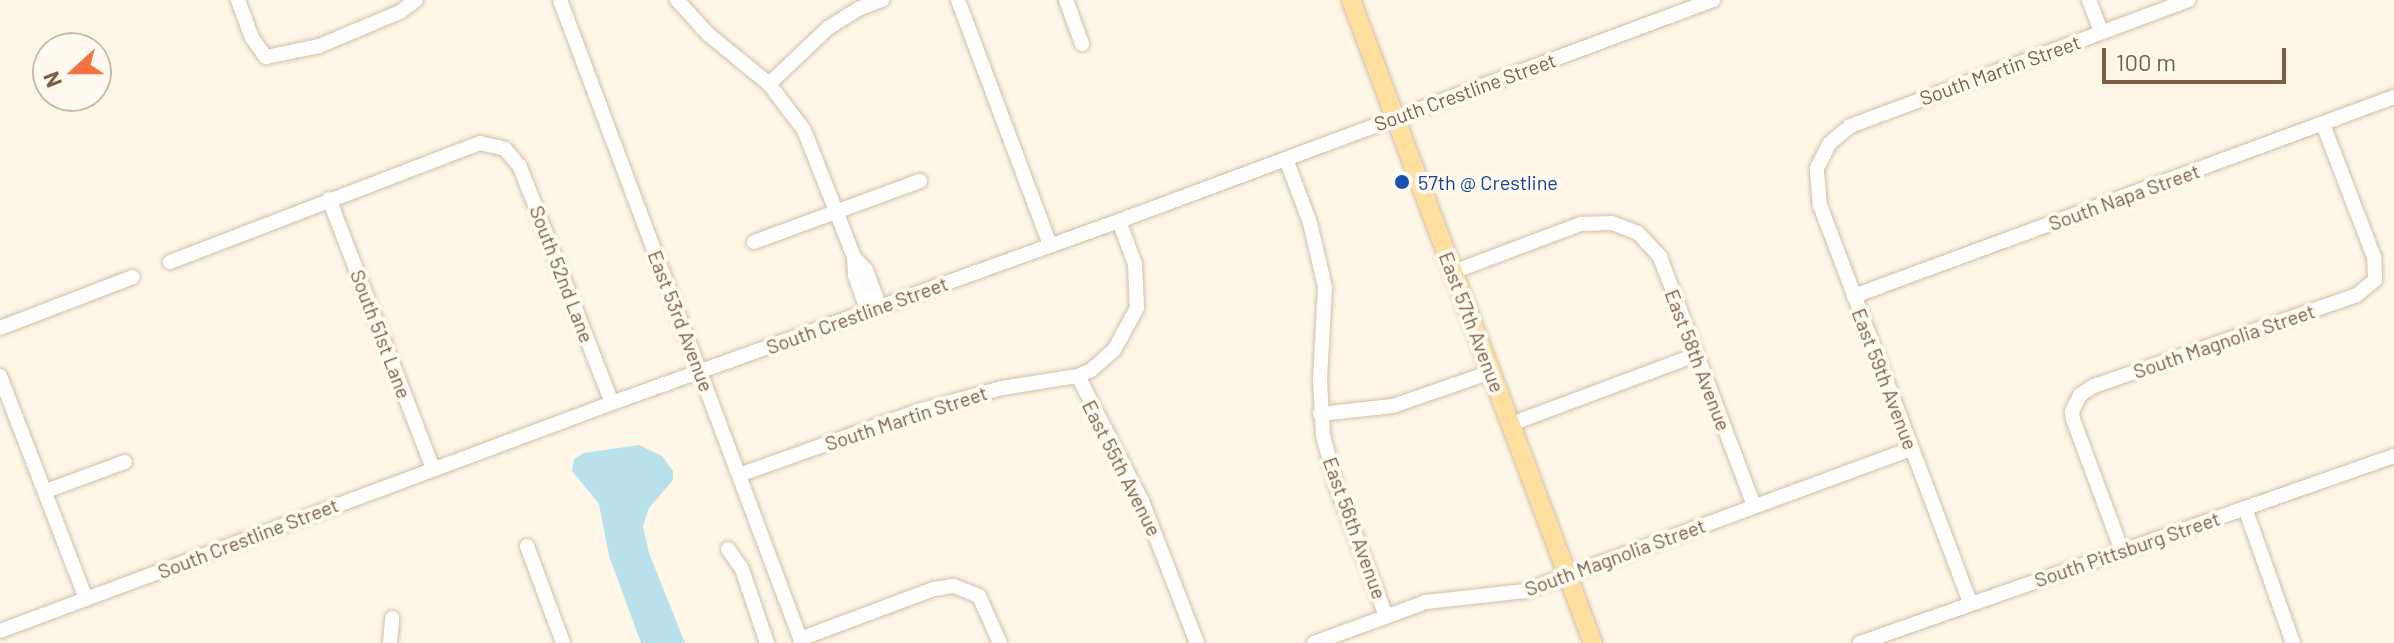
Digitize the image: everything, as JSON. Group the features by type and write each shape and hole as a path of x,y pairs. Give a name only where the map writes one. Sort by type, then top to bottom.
{"main road":[{"name":"East 57th Avenue","path":"1351,0 1593,643"}],"street":[{"path":"238,0 252,38 266,57 319,46 400,12 416,0"},
{"name":"East 53rd Avenue","path":"560,0 801,641"},
{"path":"677,0 708,34 769,84 804,130 838,211 854,257 855,275 874,310"},
{"path":"769,84 812,41 856,4 882,0"},
{"path":"958,0 1050,245"},
{"path":"1066,0 1082,44"},
{"name":"South Crestline Street","path":"0,631 612,403 1119,221 1713,0"},
{"path":"2089,0 2101,32"},
{"name":"South Martin Street","path":"1822,154 1850,126 2188,0"},
{"name":"South Napa Street","path":"1854,296 2394,97"},
{"name":"South Magnolia Street","path":"2122,551 2073,419 2075,402 2094,386 2357,295 2375,280 2374,257 2323,124"},
{"name":"South 52nd Lane","path":"329,199 480,143 505,149 520,167 612,403"},
{"name":"East 59th Avenue","path":"1822,154 1817,168 1816,193 1970,602"},
{"name":"East 56th Avenue","path":"1286,159 1314,235 1325,287 1320,414 1336,485 1386,616"},
{"path":"754,242 920,181"},
{"path":"170,262 329,199"},
{"name":"South 51st Lane","path":"329,199 433,469"},
{"name":"East 55th Avenue","path":"1119,221 1135,264 1137,308 1114,350 1091,370 1078,376 1142,501 1197,643"},
{"name":"East 58th Avenue","path":"1453,272 1581,224 1599,222 1626,227 1646,240 1660,257 1754,506"},
{"path":"0,328 133,277"},
{"path":"1511,424 1696,355"},
{"path":"1320,414 1393,406 1491,372"},
{"path":"0,376 86,599"},
{"name":"South Martin Street","path":"739,475 936,406 1002,388 1078,376"},
{"name":"South Magnolia Street","path":"1314,643 1438,600 1525,591 1911,449"},
{"name":"South Pittsburg Street","path":"1860,643 2394,456"},
{"path":"46,491 125,462"},
{"path":"2245,508 2293,643"},
{"path":"527,546 563,643"},
{"path":"728,549 742,569 767,643"},
{"path":"801,641 934,589 954,586 969,589 983,602 1000,643"},
{"path":"390,643 392,618"},
{"path":"0,631 5,643"}],"water":[{"path":"639,445 662,456 673,471 673,480 649,508 643,526 649,553 685,643 641,643 609,556 599,504 572,471 574,459 584,453"}],"place":[{"name":"57th @ Crestline","path":"1402,182"}]}
